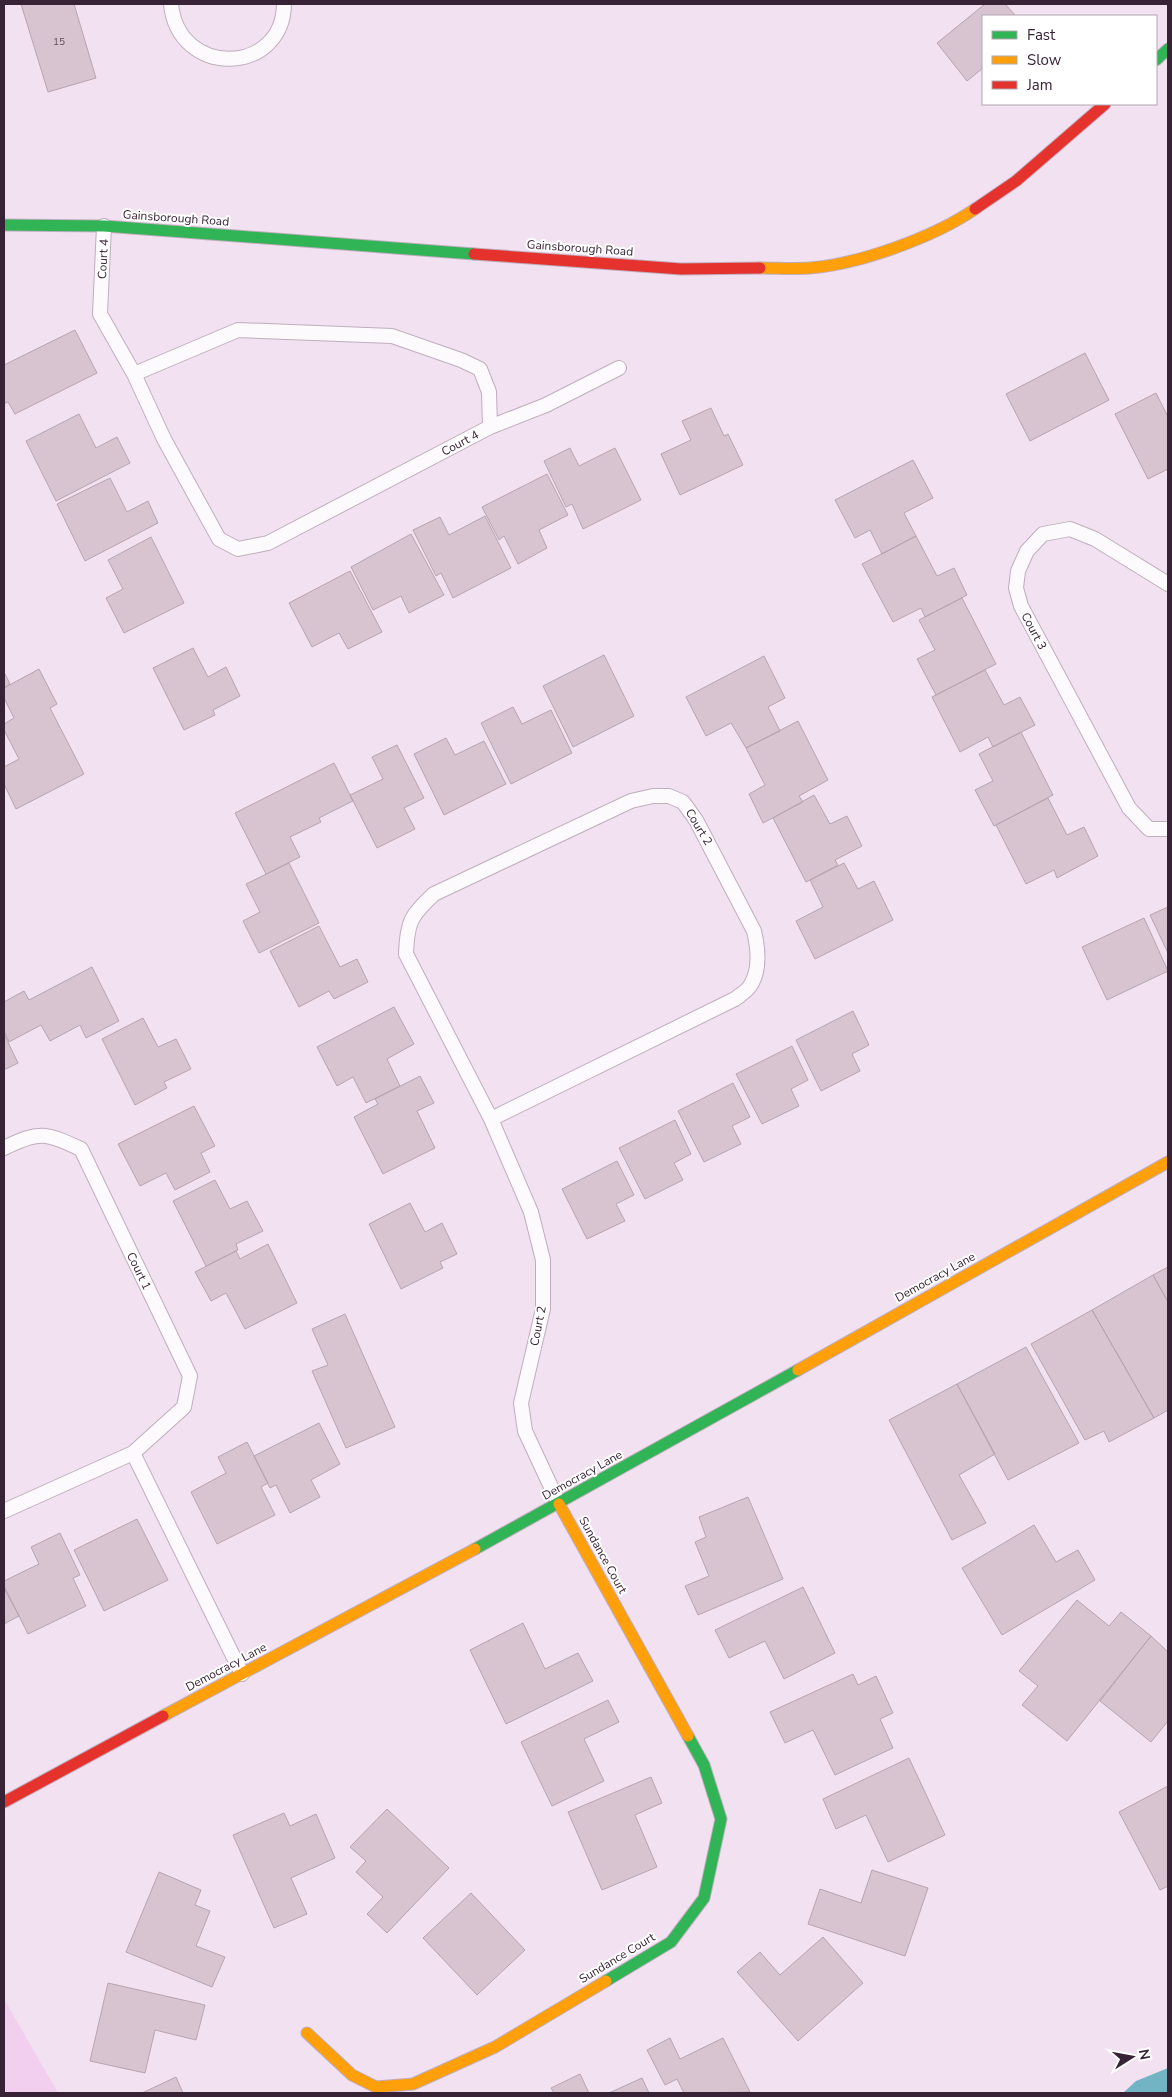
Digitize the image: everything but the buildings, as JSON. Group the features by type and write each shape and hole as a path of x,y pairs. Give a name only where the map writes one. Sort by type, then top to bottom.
{"street":[{"path":"1157,59 1168,49"},
{"name":"Gainsborough Road","path":"4,225 104,226 681,269 811,268 877,255 923,236 969,213 1016,181 1104,105"},
{"name":"Democracy Lane","path":"4,1802 559,1504 1168,1162"},
{"name":"Sundance Court","path":"306,2033 352,2075 376,2087 413,2084 495,2047 671,1942 704,1898 721,1819 704,1765 559,1504"}],"lane":[{"path":"172,4 172,15 178,30 188,43 201,53 216,59 233,60 248,56 262,48 274,36 281,22 284,4"},
{"name":"Court 4","path":"104,226 100,314 134,374 164,439 219,539 238,549 268,543 490,427 489,392 480,369 461,360 392,336 238,330 134,374"},
{"path":"490,427 546,405 620,368"},
{"name":"Court 3","path":"1168,584 1095,539 1070,528 1043,534 1026,551 1018,571 1016,588 1020,606 1128,808 1149,828 1168,829"},
{"name":"Court 2","path":"490,1118 735,999 750,985 756,969 758,949 754,931 696,820 682,802 669,796 653,796 631,801 434,894 419,908 409,922 406,954 490,1118 531,1212 543,1260 542,1309 521,1403 525,1431 559,1504"},
{"name":"Court 1","path":"4,1148 25,1138 51,1135 81,1150 190,1376 184,1407 132,1453 4,1511"},
{"path":"132,1453 242,1674"}],"shaded area":[{"path":"4,1999 58,2093 4,2093"}],"water":[{"path":"1168,2068 1168,2093 1123,2093 1136,2081"}],"traffic: fast":[{"path":"1157,59 1168,49"},
{"path":"4,225 104,226 474,254"},
{"path":"475,1549 798,1370"},
{"path":"606,1981 671,1942 704,1898 721,1819 704,1765 688,1736"}],"traffic: slow":[{"path":"760,268 810,268 873,255 918,239 975,209"},
{"path":"798,1370 1168,1162"},
{"path":"559,1504 688,1736"},
{"path":"163,1716 475,1549"},
{"path":"307,2033 352,2075 376,2087 413,2084 495,2047 606,1981"}],"traffic: jam":[{"path":"975,209 1016,181 1104,105"},
{"path":"474,254 681,269 760,268"},
{"path":"4,1802 163,1716"}]}
